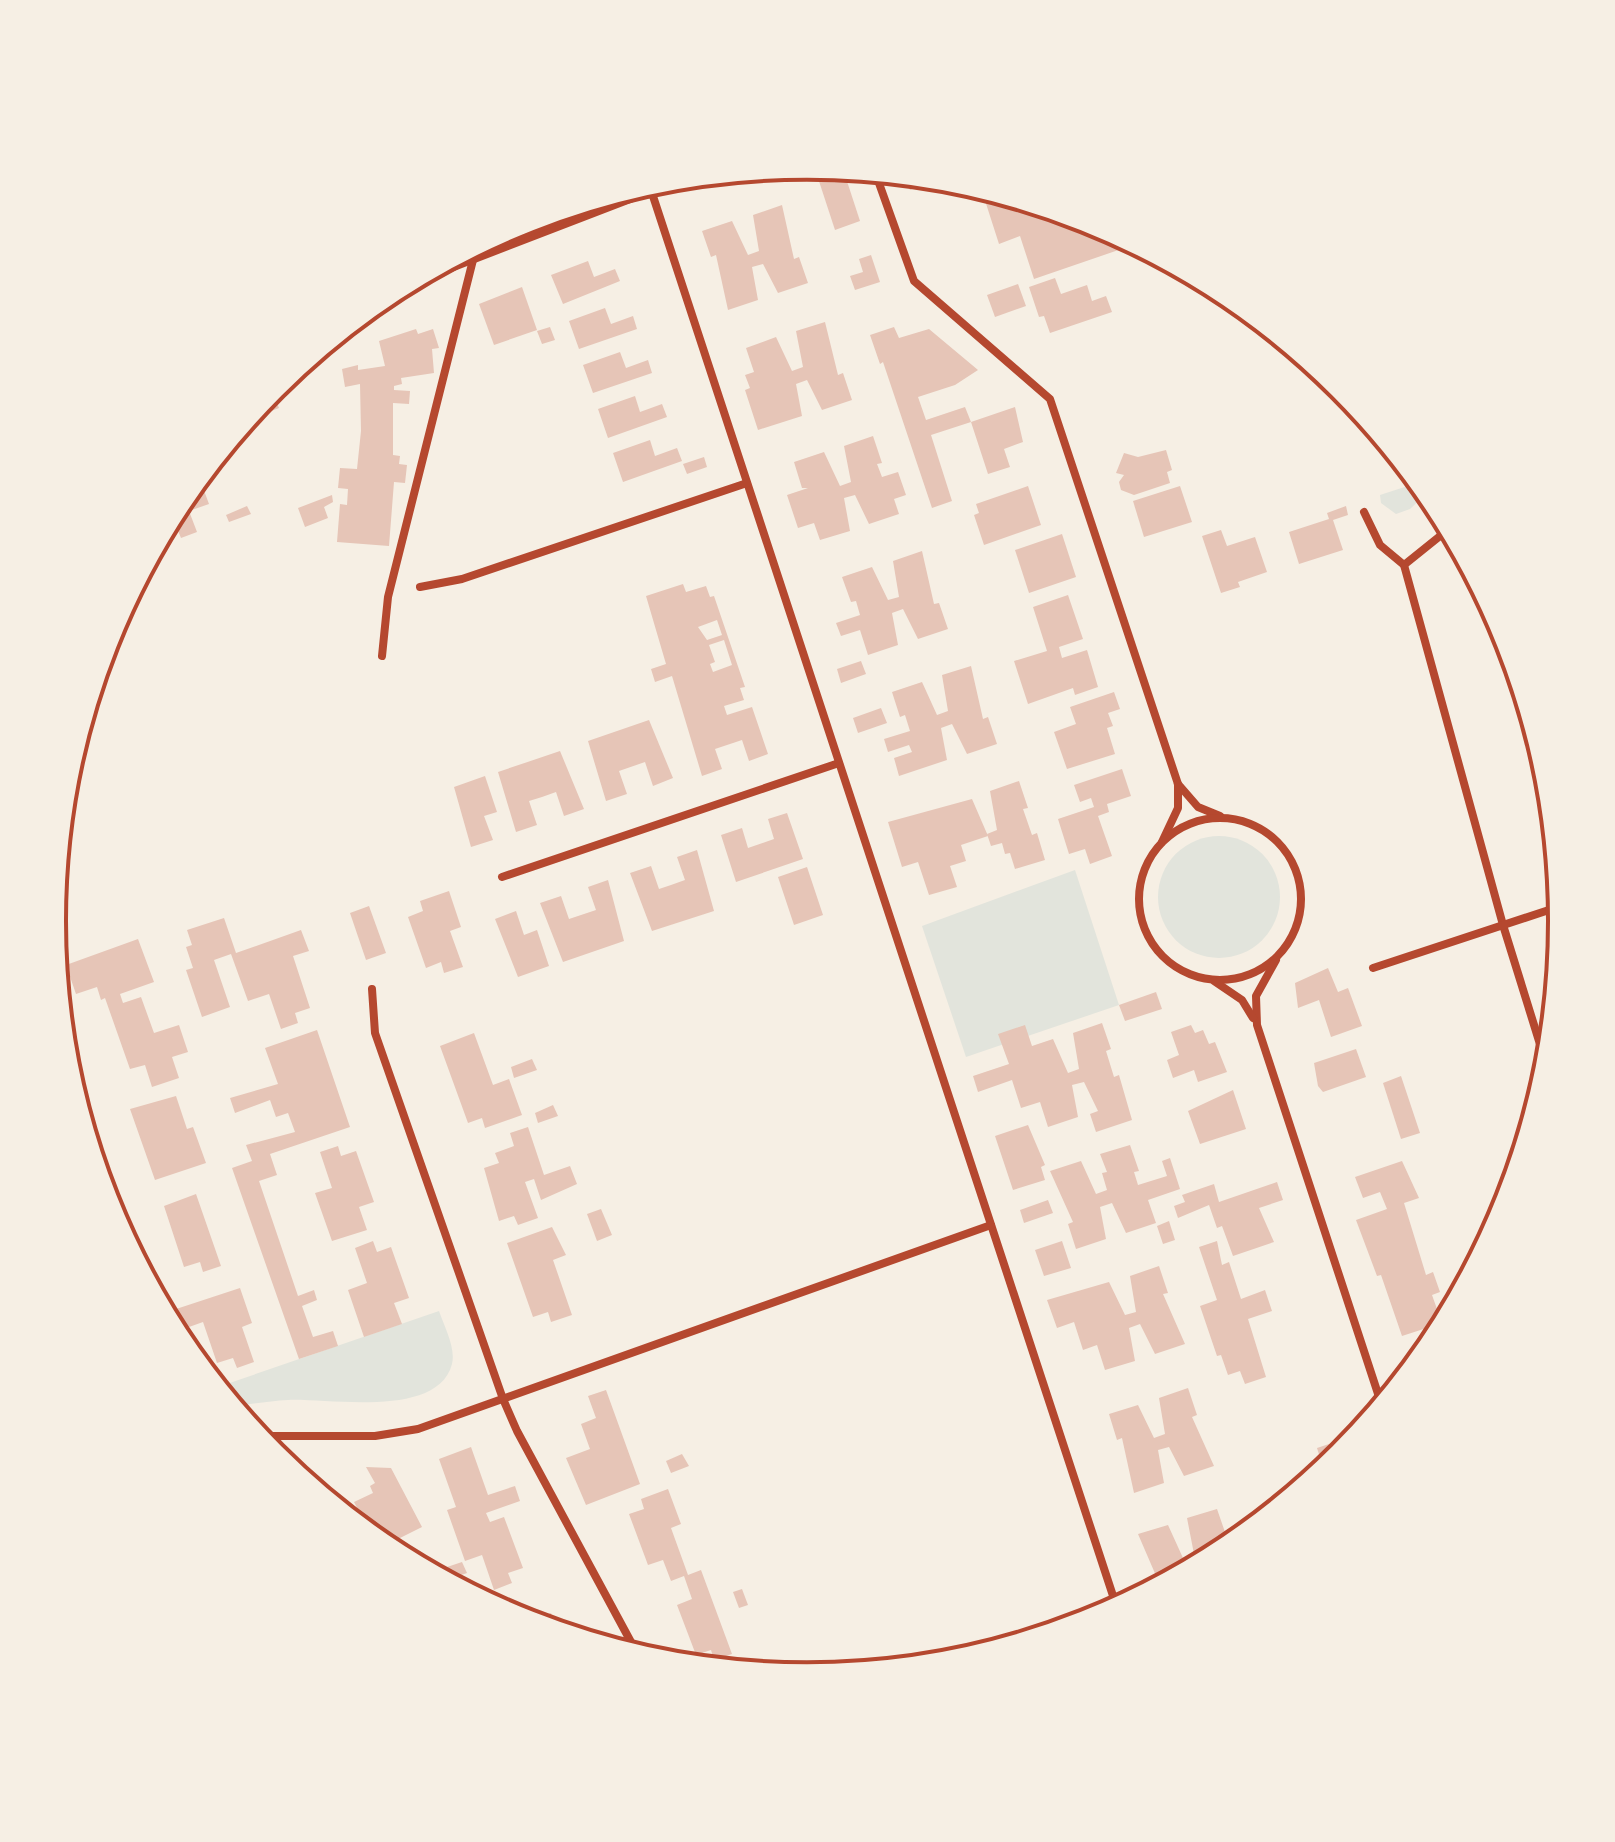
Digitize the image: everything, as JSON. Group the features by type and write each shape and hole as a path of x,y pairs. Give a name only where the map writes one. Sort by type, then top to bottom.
{"street":[{"path":"879,183 914,281 1050,399 1178,784 1178,808 1162,842 1147,863 1140,888 1140,914 1149,938 1165,959 1187,973 1212,980 1242,1000 1257,1025 1378,1394"},
{"path":"653,196 1113,1596"},
{"path":"382,656 388,597 473,260"},
{"path":"420,587 462,579 747,483"},
{"path":"1364,512 1380,545 1404,565 1503,925 1539,1041"},
{"path":"1404,565 1441,535"},
{"path":"502,877 839,763"},
{"path":"1178,784 1198,807 1252,825 1273,838 1289,857 1299,880 1301,905 1295,929 1256,996 1257,1025"},
{"path":"1162,842 1192,823 1228,818"},
{"path":"1373,968 1549,910"},
{"path":"1212,980 1238,978 1263,969 1283,951"},
{"path":"372,989 375,1033 503,1399 517,1431 630,1640"},
{"path":"274,1436 396,1435 991,1225"}],"shaded area":[{"path":"1408,486 1418,501 1410,509 1396,514 1381,503 1380,495"},
{"path":"1219,836 1242,840 1262,854 1276,874 1280,897 1276,920 1262,940 1242,954 1219,958 1196,954 1176,940 1162,920 1158,897 1162,874 1176,854 1196,840"},
{"path":"1075,870 1119,1005 966,1057 922,926"},
{"path":"439,1311 451,1344 452,1364 443,1381 426,1393 404,1399 379,1402 288,1400 246,1405 228,1383"}],"building":[{"path":"819,180 847,181 860,221 835,230"},
{"path":"985,202 1046,219 1120,249 1034,279 1020,236 999,244"},
{"path":"782,205 794,259 799,257 808,283 778,293 763,264 752,267 758,300 728,310 716,255 711,257 702,231 732,221 748,255 759,251 753,215"},
{"path":"871,255 880,282 855,290 850,276 863,272 859,259"},
{"path":"588,261 594,277 615,269 620,281 563,304 551,275"},
{"path":"1055,278 1061,294 1087,285 1092,301 1106,296 1112,312 1050,333 1044,316 1039,317 1029,287"},
{"path":"1018,284 1026,306 995,317 987,295"},
{"path":"522,287 537,330 494,345 479,304"},
{"path":"605,308 611,324 633,316 637,329 579,349 569,321"},
{"path":"825,322 838,375 843,373 852,400 822,410 807,380 796,384 802,416 758,430 745,390 750,388 745,375 754,372 746,348 776,337 792,371 803,367 796,331"},
{"path":"550,327 555,340 542,344 537,331"},
{"path":"894,327 899,338 929,329 978,370 955,385 918,397 926,420 965,407 971,422 931,435 952,501 932,508 883,362 880,364 870,335"},
{"path":"416,329 418,334 433,329 439,348 432,349 434,373 401,378 402,384 394,386 394,390 410,391 409,404 393,403 393,455 400,456 399,464 407,465 405,483 394,482 389,546 337,542 340,504 347,505 348,489 338,488 340,468 357,469 361,431 360,384 345,387 342,369 358,365 358,370 385,366 379,341"},
{"path":"620,352 626,368 648,360 652,373 593,393 583,365"},
{"path":"635,396 640,412 662,404 667,417 608,438 598,409"},
{"path":"1015,407 1023,442 1004,449 1010,467 988,474 971,422"},
{"path":"873,436 882,463 877,464 882,477 898,472 906,495 894,499 899,514 869,524 855,495 844,498 850,531 820,540 814,523 798,528 787,495 808,488 802,488 794,462 824,452 840,486 851,482 844,446"},
{"path":"650,440 655,456 677,448 682,461 623,482 613,453"},
{"path":"1166,450 1172,470 1167,472 1170,483 1134,495 1121,490 1119,482 1124,475 1116,473 1124,453 1138,457"},
{"path":"704,457 707,467 687,474 683,464"},
{"path":"1028,486 1041,525 984,545 974,515 979,513 976,504"},
{"path":"1180,486 1192,522 1144,537 1133,501"},
{"path":"204,491 209,504 190,511"},
{"path":"332,495 333,502 324,507 328,518 305,527 298,508"},
{"path":"247,506 251,514 229,522 226,515"},
{"path":"1346,506 1348,515 1333,520 1343,550 1299,564 1289,532 1329,519 1327,513"},
{"path":"189,512 197,532 181,538 178,530"},
{"path":"1221,530 1227,546 1255,537 1267,572 1238,582 1240,587 1221,593 1202,536"},
{"path":"1062,534 1076,577 1029,593 1015,550"},
{"path":"922,551 934,604 939,603 948,629 918,639 903,609 892,613 898,645 868,655 860,630 841,636 836,623 860,615 856,601 851,602 842,577 872,567 888,600 899,597 893,561"},
{"path":"683,584 686,592 706,586 710,597 714,596 745,687 740,688 744,700 724,706 727,715 752,707 768,754 749,761 742,740 715,749 722,769 702,776 672,676 655,682 651,669 666,664 646,596","holes":["717,620 722,635 707,640 698,627","724,640 732,665 713,672 710,664 715,662 709,645"]},
{"path":"1068,595 1083,639 1059,647 1062,658 1087,650 1098,687 1075,695 1073,688 1028,704 1014,661 1047,651 1033,607"},
{"path":"861,661 866,674 841,683 837,669"},
{"path":"971,666 983,719 988,717 997,744 967,754 952,724 941,728 947,760 899,776 894,758 912,752 909,745 888,752 884,739 910,731 905,715 900,717 892,692 922,682 937,715 948,711 942,675"},
{"path":"1114,692 1120,709 1108,713 1113,726 1107,728 1115,754 1067,769 1054,732 1076,724 1070,707"},
{"path":"881,708 887,723 858,733 853,718"},
{"path":"649,720 673,778 653,786 645,762 619,771 627,794 606,801 588,741"},
{"path":"560,751 584,809 564,816 556,792 529,801 537,825 516,832 498,772"},
{"path":"1122,769 1131,796 1107,804 1109,812 1098,816 1112,856 1090,864 1085,849 1069,854 1058,819 1094,807 1091,798 1080,802 1074,785"},
{"path":"485,776 497,812 484,816 493,840 471,847 454,787"},
{"path":"1019,781 1028,808 1023,809 1032,835 1037,833 1045,860 1015,869 1010,853 1005,854 1002,843 991,846 987,834 997,830 990,791"},
{"path":"972,799 988,836 961,845 966,861 950,866 957,887 929,895 918,862 902,867 888,822"},
{"path":"787,813 803,859 736,882 721,835 742,828 748,848 774,839 768,819"},
{"path":"697,850 714,911 652,931 630,873 651,866 659,889 671,885 685,880 677,857"},
{"path":"807,867 823,915 794,925 778,877"},
{"path":"608,880 624,941 563,962 540,903 561,896 569,919 596,910 588,887"},
{"path":"449,891 461,927 450,931 463,967 444,973 441,962 426,968 408,917 423,911 420,901"},
{"path":"369,906 386,953 366,960 350,913"},
{"path":"516,911 524,935 537,930 549,966 518,977 495,919"},
{"path":"224,918 236,953 301,930 309,951 293,956 310,1008 295,1013 298,1023 281,1029 269,994 248,1001 231,954 214,960 230,1007 202,1017 186,970 193,968 186,947 192,945 187,930"},
{"path":"138,939 154,982 120,994 123,1003 141,997 154,1033 179,1025 188,1052 172,1057 179,1078 152,1087 145,1065 130,1069 105,998 101,1000 97,987 76,994 68,964"},
{"path":"1328,968 1338,992 1348,988 1362,1026 1331,1037 1319,1000 1298,1008 1295,983"},
{"path":"1156,992 1162,1009 1125,1021 1119,1005"},
{"path":"1102,1023 1111,1049 1106,1051 1114,1077 1119,1075 1132,1120 1096,1132 1090,1114 1098,1111 1084,1082 1072,1085 1078,1117 1048,1127 1040,1102 1021,1108 1012,1080 978,1092 973,1076 1009,1064 998,1034 1025,1025 1032,1046 1053,1039 1068,1073 1079,1069 1073,1033"},
{"path":"1191,1025 1195,1033 1203,1030 1209,1044 1215,1042 1227,1072 1198,1082 1194,1070 1173,1078 1167,1060 1179,1055 1171,1032"},
{"path":"317,1030 350,1127 270,1154 277,1175 259,1181 298,1296 314,1290 317,1300 302,1306 313,1337 333,1331 338,1346 299,1359 232,1168 252,1161 246,1145 295,1132 288,1113 276,1117 270,1100 235,1113 230,1098 278,1084 265,1048"},
{"path":"474,1033 493,1085 509,1079 522,1115 485,1128 482,1118 468,1123 440,1046"},
{"path":"1356,1049 1366,1077 1323,1092 1318,1086 1314,1063"},
{"path":"532,1059 537,1070 514,1078 511,1067"},
{"path":"1401,1076 1420,1133 1401,1139 1383,1083"},
{"path":"1233,1090 1246,1129 1200,1144 1188,1111"},
{"path":"176,1096 187,1129 193,1127 206,1163 155,1180 130,1109"},
{"path":"553,1105 558,1116 538,1123 535,1113"},
{"path":"1028,1125 1045,1165 1041,1167 1045,1180 1013,1190 995,1136"},
{"path":"528,1127 544,1175 570,1166 577,1184 541,1200 534,1179 525,1182 538,1218 518,1225 514,1216 499,1221 484,1168 499,1163 495,1153 514,1146 510,1133"},
{"path":"1130,1145 1139,1171 1134,1172 1138,1185 1167,1176 1162,1161 1170,1158 1180,1189 1148,1200 1156,1223 1126,1233 1112,1203 1100,1207 1106,1239 1076,1249 1068,1224 1073,1222 1050,1171 1081,1161 1096,1194 1107,1190 1102,1173 1107,1172 1100,1154"},
{"path":"338,1146 341,1156 356,1151 374,1202 359,1207 367,1230 332,1241 315,1193 332,1188 320,1152"},
{"path":"1402,1161 1419,1198 1404,1203 1426,1275 1433,1272 1440,1292 1432,1295 1438,1311 1427,1328 1402,1336 1381,1275 1377,1276 1356,1220 1387,1209 1380,1192 1363,1198 1355,1177"},
{"path":"1277,1182 1283,1200 1259,1208 1274,1242 1233,1256 1222,1226 1217,1228 1209,1205 1178,1218 1174,1206 1185,1202 1182,1195 1214,1184 1219,1202"},
{"path":"196,1194 221,1266 203,1272 200,1262 184,1267 164,1206"},
{"path":"1048,1200 1053,1213 1024,1223 1020,1210"},
{"path":"601,1209 612,1235 597,1241 587,1214"},
{"path":"1169,1221 1175,1240 1163,1244 1157,1226"},
{"path":"552,1227 566,1255 553,1260 572,1315 551,1322 548,1312 533,1317 507,1243"},
{"path":"373,1241 377,1252 391,1247 409,1298 394,1303 402,1324 364,1337 348,1290 367,1283 355,1248"},
{"path":"1062,1241 1071,1268 1044,1276 1035,1250"},
{"path":"1217,1241 1222,1265 1229,1262 1241,1299 1265,1290 1272,1311 1248,1319 1266,1377 1245,1384 1240,1371 1228,1375 1221,1355 1217,1356 1200,1306 1217,1300 1199,1247"},
{"path":"1159,1266 1168,1293 1163,1294 1185,1344 1155,1354 1140,1324 1129,1328 1135,1361 1105,1370 1097,1345 1083,1350 1074,1322 1057,1328 1047,1300 1109,1282 1125,1315 1136,1312 1130,1276"},
{"path":"240,1288 252,1323 242,1327 254,1362 237,1368 233,1358 217,1363 203,1322 188,1328 176,1309"},
{"path":"1188,1388 1197,1415 1192,1417 1214,1466 1184,1476 1169,1447 1158,1450 1164,1483 1134,1493 1122,1438 1117,1440 1109,1414 1138,1405 1154,1438 1165,1434 1159,1398"},
{"path":"606,1390 640,1484 586,1505 566,1458 590,1449 581,1424 596,1418 588,1396"},
{"path":"1335,1442 1320,1456 1317,1448"},
{"path":"471,1447 488,1495 515,1486 520,1501 486,1513 490,1522 504,1517 523,1568 508,1573 512,1583 494,1590 482,1555 465,1561 447,1510 456,1507 439,1459"},
{"path":"682,1454 689,1466 671,1473 666,1461"},
{"path":"366,1467 391,1468 422,1527 398,1539 359,1511 354,1502 373,1493 370,1486 375,1483"},
{"path":"668,1489 681,1524 671,1528 688,1575 701,1570 732,1654 713,1656 711,1650 695,1653 677,1605 692,1599 684,1576 671,1581 663,1560 648,1565 629,1514 644,1509 641,1499"},
{"path":"1217,1509 1225,1533 1194,1553 1187,1518"},
{"path":"1168,1525 1183,1558 1191,1555 1156,1575 1138,1534"},
{"path":"462,1562 467,1573 460,1575 445,1568"},
{"path":"742,1589 748,1605 739,1608 733,1592"}]}
